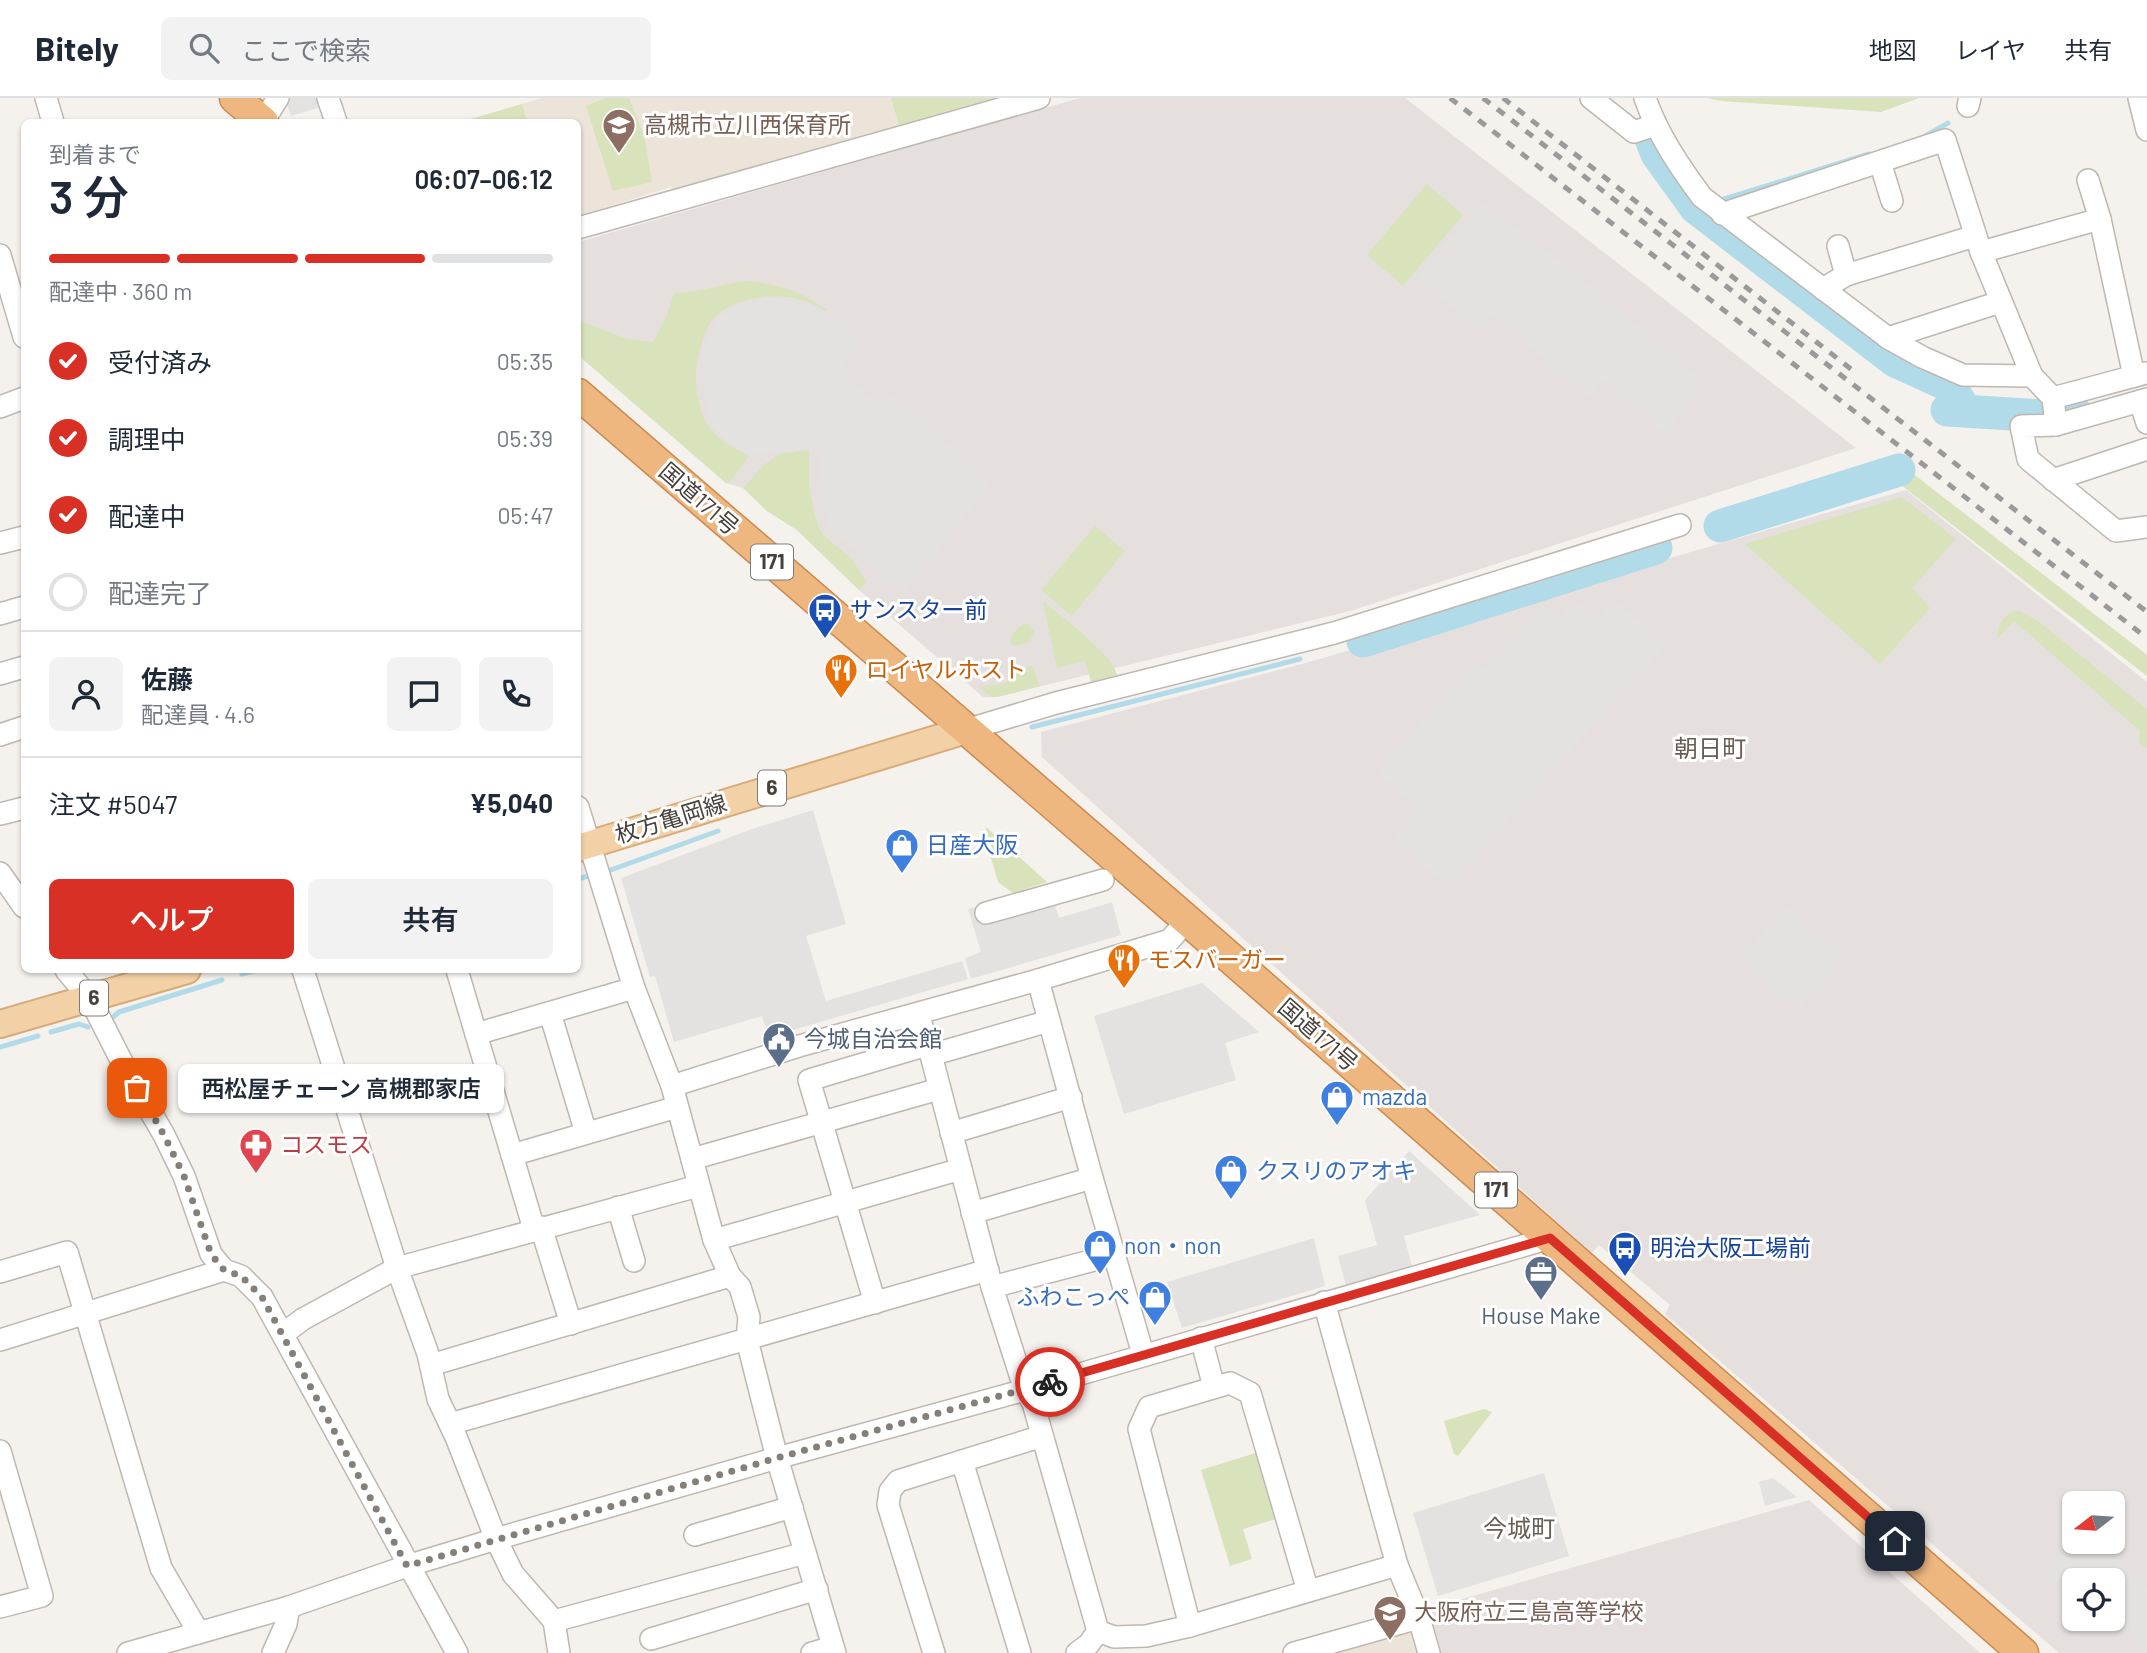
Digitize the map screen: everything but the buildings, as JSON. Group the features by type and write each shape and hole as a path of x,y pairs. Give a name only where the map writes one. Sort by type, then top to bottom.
{"highway":[{"path":"235,98 260,119"},
{"name":"国道171号","path":"581,397 1187,920 2023,1653"}],"main road":[{"name":"枚方亀岡線","path":"583,846 966,730"},
{"name":"6","path":"0,1024 177,973"}],"street":[{"path":"46,98 52,119"},
{"path":"265,119 278,98"},
{"path":"328,98 335,119"},
{"path":"581,227 1040,98"},
{"path":"1591,98 1634,132 1655,125"},
{"path":"1645,98 1655,125 1680,168 1702,197 1888,338 1963,375 2032,376"},
{"path":"2139,98 2147,130"},
{"path":"1722,214 1945,140 1978,244 2000,302 2032,376 2055,413"},
{"path":"1880,162 1892,201"},
{"path":"2088,180 2100,219 2147,423"},
{"path":"1823,289 1846,275 2100,219"},
{"path":"1838,246 1846,275"},
{"path":"1,261 21,327"},
{"path":"1888,338 2000,302"},
{"path":"2141,388 2055,413 2021,426 2028,459 2116,531 2147,527"},
{"path":"0,407 21,399"},
{"path":"2053,480 2147,449"},
{"path":"966,730 1056,704 1334,633 1680,525"},
{"path":"0,543 21,538"},
{"path":"0,614 21,608"},
{"path":"0,674 21,668"},
{"path":"0,735 21,728"},
{"path":"0,814 21,809"},
{"path":"583,846 675,1096 714,1240 730,1276 740,1287 749,1317 747,1340 777,1458 834,1650 812,1653"},
{"path":"11,880 21,901"},
{"path":"986,913 1103,880"},
{"path":"512,1155 586,1133 799,1046 1038,980 1170,940 1187,920"},
{"path":"68,973 90,999 164,1135 184,1176 211,1254 224,1270 241,1276 262,1297 457,1653"},
{"path":"304,973 397,1268 431,1365 438,1399 513,1574 554,1621 559,1653"},
{"path":"458,973 512,1155 571,1324"},
{"path":"1038,980 1091,1178 1143,1354"},
{"path":"476,1034 634,988"},
{"path":"550,1013 586,1133"},
{"path":"918,1014 990,1279 1025,1390 1033,1403 1098,1631"},
{"path":"809,1080 1049,1020"},
{"path":"799,1046 875,1303"},
{"path":"692,1159 939,1089"},
{"path":"951,1133 1071,1097"},
{"path":"714,1240 961,1169"},
{"path":"972,1213 1091,1178"},
{"path":"284,1334 314,1312 397,1268 698,1186"},
{"path":"618,1207 634,1261"},
{"path":"128,1653 289,1607 407,1566 496,1539 1550,1238"},
{"path":"0,1272 67,1252 161,1568 200,1633"},
{"path":"450,1424 875,1303 1113,1255"},
{"path":"0,1340 224,1270"},
{"path":"431,1365 730,1276"},
{"path":"1324,1302 1398,1565 1419,1618 1429,1653"},
{"path":"1201,1338 1214,1387"},
{"path":"1190,1626 1139,1429 1149,1407 1214,1387 1230,1383 1250,1393 1308,1591"},
{"path":"934,1653 888,1498 893,1485 898,1480 1042,1436"},
{"path":"0,1451 9,1518 42,1596 0,1607"},
{"path":"962,1461 1020,1653"},
{"path":"695,1535 792,1507"},
{"path":"554,1621 805,1553"},
{"path":"1098,1631 1114,1637 1146,1636 1190,1626 1398,1565"},
{"path":"651,1639 817,1589"},
{"path":"274,1653 286,1624 289,1607"},
{"path":"1294,1653 1419,1618"},
{"path":"1077,1653 1089,1644 1098,1631"}],"shaded area":[{"path":"285,98 321,98 324,106 291,116"},
{"path":"542,98 1006,98 672,189 671,187 581,215 581,119 527,119 522,104"},
{"path":"1080,98 1405,98 1856,448 1350,611 997,697 983,697 859,590 797,530 767,511 743,488 726,483 581,358 581,241"},
{"path":"1483,203 1599,293 1706,384 1665,433 1604,379 1589,398 1493,314 1478,329 1417,277"},
{"path":"771,298 800,302 827,313 847,329 858,347 838,370 880,406 892,394 991,483 903,594 828,525 818,448 749,454 729,443 710,424 701,357 708,337 717,320 736,306"},
{"path":"1906,490 2147,682 2147,1653 2059,1653 1665,1314 1670,1305 1599,1245 1592,1253 1042,757 1041,732 1302,664"},
{"path":"1575,600 1597,619 1614,600 1665,645 1448,887 1394,838 1420,810 1378,771 1474,664 1482,671 1541,605 1557,620"},
{"path":"813,810 846,924 806,936 826,1001 962,961 968,979 769,1037 762,1016 674,1042 655,976 650,977 621,878 752,829"},
{"path":"1049,885 1059,918 1112,902 1121,935 971,979 965,958 981,952 968,909"},
{"path":"1786,907 1844,958 1798,1010 1740,958"},
{"path":"1202,983 1259,1032 1225,1043 1236,1080 1124,1114 1094,1016"},
{"path":"1409,1151 1480,1215 1404,1236 1412,1266 1346,1285 1338,1256 1377,1245 1365,1200"},
{"path":"1314,1238 1325,1286 1182,1328 1167,1282"},
{"path":"1544,1473 1569,1556 1438,1596 1413,1513"},
{"path":"1773,1478 1797,1497 1765,1506 1759,1482"},
{"path":"1809,1500 1980,1653 1441,1653 1427,1609"},
{"path":"2062,1552 2110,1554 2147,1587 2147,1652 2123,1631 2125,1568 2062,1568 2062,1588 2044,1572"},
{"name":"大阪府立三島高等学校","path":"1412,1627 1424,1653 1321,1653"}],"green space":[{"path":"605,98 629,98 644,135 652,182 613,191 586,106"},
{"path":"891,98 993,98 899,125"},
{"path":"1707,98 1919,98 1881,112"},
{"path":"522,104 527,119 470,119"},
{"path":"1427,184 1463,215 1403,286 1367,255"},
{"path":"745,281 788,289 826,309 779,296 756,298 723,310 710,324 702,342 696,369 700,407 707,424 715,434 749,456 730,482 726,483 581,358 581,321 627,339 653,342 666,317 674,293"},
{"path":"809,450 809,484 819,528 824,536 851,558 867,582 859,590 797,530 767,511 743,488 764,465 779,454"},
{"path":"1911,472 2147,655 2147,676 1901,485"},
{"path":"1902,497 1956,539 1912,588 1930,608 1880,664 1745,544"},
{"path":"1095,526 1125,551 1072,616 1041,590"},
{"path":"1043,603 1097,647 1107,657 1117,675 1091,682 1085,661 1057,668"},
{"path":"2014,611 2020,611 2038,621 2147,709 2147,748 2139,743 2140,731 2014,621 1997,639 2001,622"},
{"path":"1027,623 1035,632 1029,642 1015,646 1010,643 1016,630"},
{"path":"1033,667 1040,686 997,697 991,697 979,687 1005,683 1021,669"},
{"path":"985,826 1047,882 1013,893 998,882"},
{"path":"1484,1409 1492,1412 1458,1456 1454,1454 1444,1421"},
{"path":"1259,1452 1279,1518 1243,1529 1252,1559 1230,1566 1201,1470"}],"waterway":[{"path":"1922,138 1948,123"},
{"path":"1649,134 1657,154 1696,208 1895,361 1950,386 1965,410"},
{"path":"1718,201 1869,154"},
{"path":"1947,410 2043,416 2074,410"},
{"path":"1720,526 1899,470"},
{"path":"1363,641 1656,548"},
{"path":"1032,727 1300,659"},
{"path":"608,871 718,831"},
{"path":"581,878 588,876"},
{"path":"111,1019 119,1012 222,980"},
{"path":"51,1032 79,1024 88,1027"},
{"path":"0,1047 38,1036"}],"railway":[{"path":"1450,98 2147,638"},
{"path":"1483,98 2147,612"},
{"path":"1503,98 1851,369"}],"way so far":[{"path":"137,1088 184,1176 211,1254 224,1270 241,1276 262,1297 407,1566 1050,1382"}],"place":[{"name":"高槻市立川西保育所","path":"619,155"},
{"name":"サンスター前","path":"825,640"},
{"name":"ロイヤルホスト","path":"841,700"},
{"name":"日産大阪","path":"902,875"},
{"name":"モスバーガー","path":"1124,990"},
{"name":"今城自治会館","path":"779,1069"},
{"name":"西松屋チェーン 高槻郡家店","path":"137,1088"},
{"name":"mazda","path":"1337,1127"},
{"name":"コスモス","path":"256,1175"},
{"name":"クスリのアオキ","path":"1231,1201"},
{"name":"non・non","path":"1100,1276"},
{"name":"明治大阪工場前","path":"1625,1278"},
{"name":"House Make","path":"1541,1302"},
{"name":"ふわこっぺ","path":"1155,1327"},
{"name":"大阪府立三島高等学校","path":"1390,1642"}],"district":[{"name":"朝日町","path":"1710,749"},
{"name":"今城町","path":"1519,1529"}],"route":[{"path":"1050,1382 1550,1238 1895,1541"}]}
